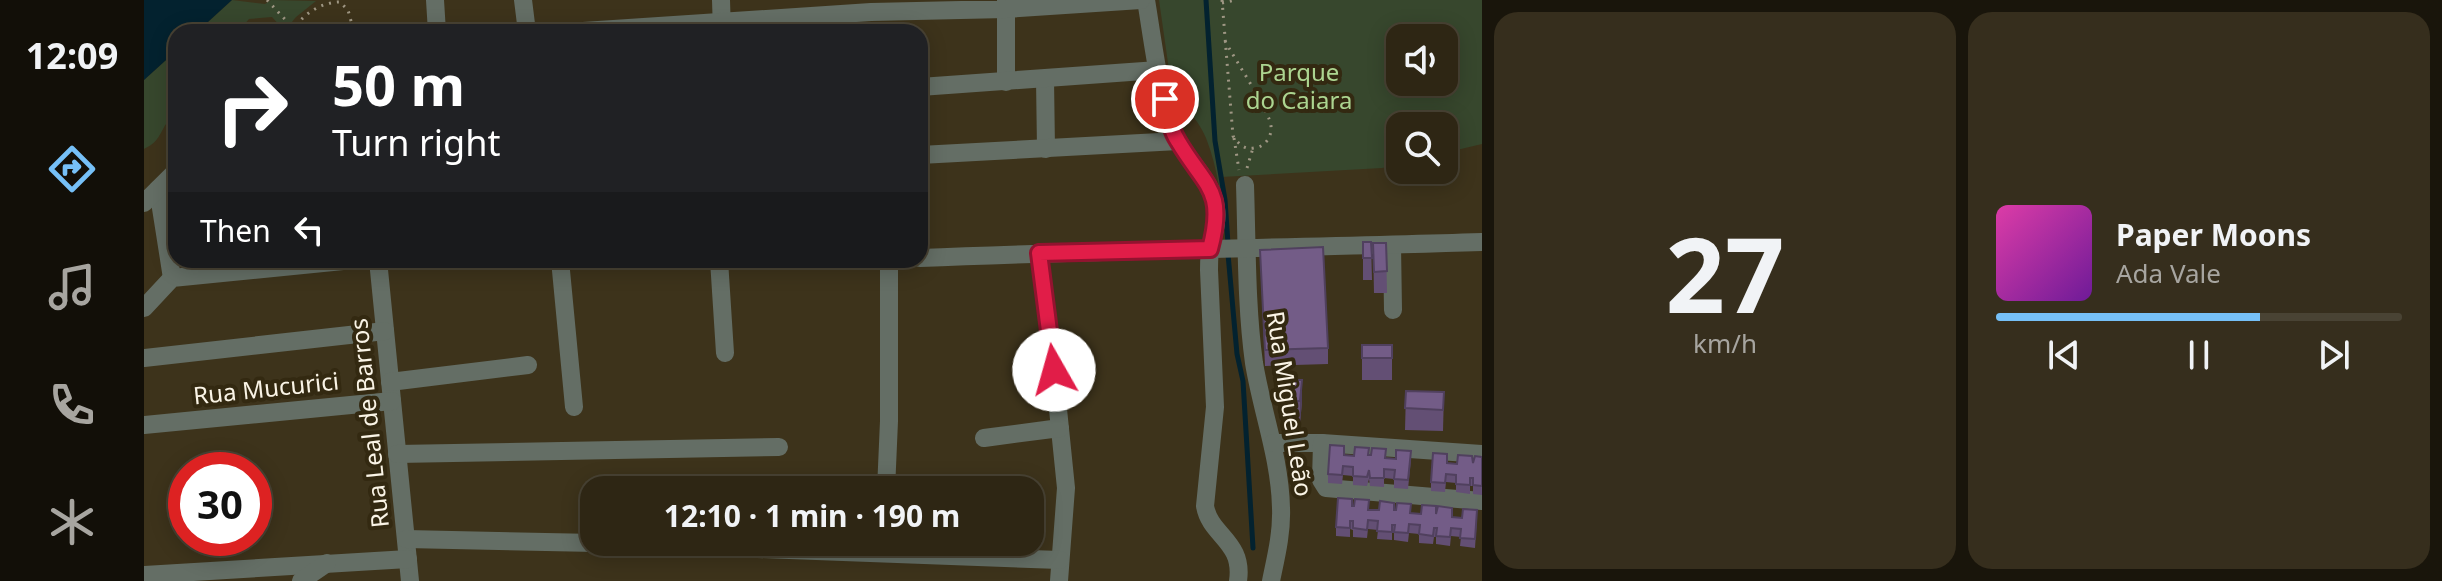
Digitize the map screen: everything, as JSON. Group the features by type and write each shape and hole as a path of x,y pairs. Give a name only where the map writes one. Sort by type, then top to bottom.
{"street":[{"path":"435,0 436,24"},
{"path":"523,0 526,24"},
{"path":"721,0 721,24"},
{"path":"742,24 871,6 1144,0 1172,128 1204,178 1216,204 1212,249 1215,407 1205,506 1209,518 1233,547 1238,562 1238,581"},
{"path":"1006,4 1006,82"},
{"path":"928,87 1158,70"},
{"path":"1045,79 1046,149"},
{"path":"928,155 1178,141"},
{"path":"144,203 168,179"},
{"name":"Rua Miguel Leão","path":"1245,185 1244,249 1254,365 1277,462 1282,510 1271,581"},
{"path":"158,189 168,253"},
{"path":"928,258 1482,242"},
{"path":"1392,245 1393,310"},
{"path":"1039,253 1066,488 1059,581"},
{"path":"170,268 172,278"},
{"path":"144,308 172,278 224,268"},
{"name":"Rua Leal de Barros","path":"379,268 410,581"},
{"path":"561,268 574,407"},
{"path":"720,268 725,353"},
{"path":"887,476 889,268"},
{"name":"Rua Mucurici","path":"144,358 385,331"},
{"path":"390,382 528,365"},
{"name":"Rua Mucurici","path":"144,425 392,401"},
{"path":"984,438 1060,428"},
{"path":"1273,443 1322,443 1482,454"},
{"path":"1322,443 1321,480 1326,488 1482,501"},
{"path":"397,454 779,447"},
{"path":"406,539 580,542"},
{"path":"1002,556 1060,560"},
{"path":"144,575 408,559"},
{"path":"301,581 327,563"}],"path":[{"path":"267,0 288,24"},
{"path":"1236,0 1222,2 1239,174 1245,174 1253,148"},
{"path":"300,24 326,2 340,2 348,10 352,24"},
{"path":"1225,41 1269,117 1271,135 1266,143 1253,148 1240,145 1233,136"}],"green space":[{"path":"232,0 265,4 271,0 316,1 290,24 278,24 272,17 249,19 245,24 206,24"},
{"name":"Parque do Caiara","path":"1159,0 1482,0 1482,144 1458,150 1458,112 1386,112 1386,167 1221,177 1227,232 1210,149 1198,123 1177,94 1170,77"},
{"path":"168,58 168,122 155,141 144,149 144,80"}],"water":[{"path":"144,0 232,0 206,24 168,24 168,58 144,80"}],"building":[{"path":"1363,242 1371,242 1372,258 1363,258"},
{"path":"1373,243 1386,243 1387,271 1374,272"},
{"path":"1323,247 1328,348 1265,350 1260,250"},
{"path":"1362,345 1392,345 1392,358 1362,358"},
{"path":"1281,380 1302,380 1300,401 1284,401"},
{"path":"1406,391 1444,392 1443,410 1405,408"},
{"path":"1330,445 1344,446 1344,455 1354,456 1355,447 1369,448 1368,455 1371,455 1372,448 1386,449 1385,458 1396,459 1396,450 1411,451 1408,480 1394,479 1395,470 1384,469 1384,478 1370,478 1369,470 1367,477 1353,476 1353,467 1343,466 1342,475 1328,474"},
{"path":"1433,453 1447,454 1447,463 1457,464 1458,455 1472,456 1473,463 1475,456 1482,457 1482,486 1473,485 1473,478 1470,478 1470,485 1456,484 1456,475 1446,474 1445,483 1431,482"},
{"path":"1338,498 1352,499 1352,506 1355,499 1369,500 1368,510 1379,510 1380,501 1394,503 1394,510 1397,503 1411,504 1410,513 1421,514 1422,505 1436,506 1436,514 1438,506 1452,508 1452,517 1462,518 1463,509 1477,510 1475,539 1460,538 1461,529 1451,528 1450,537 1436,536 1437,528 1434,528 1433,536 1419,534 1420,525 1409,524 1408,533 1394,532 1395,525 1392,525 1392,532 1377,531 1378,521 1368,520 1367,530 1353,528 1353,521 1350,521 1350,528 1336,527"}],"waterway":[{"path":"1206,0 1215,141 1225,200 1228,244"},
{"path":"1228,254 1237,354 1243,381 1253,548"}],"route":[{"path":"1054,370 1039,253 1210,249 1217,216 1216,204 1204,178 1178,141 1165,99"}]}
